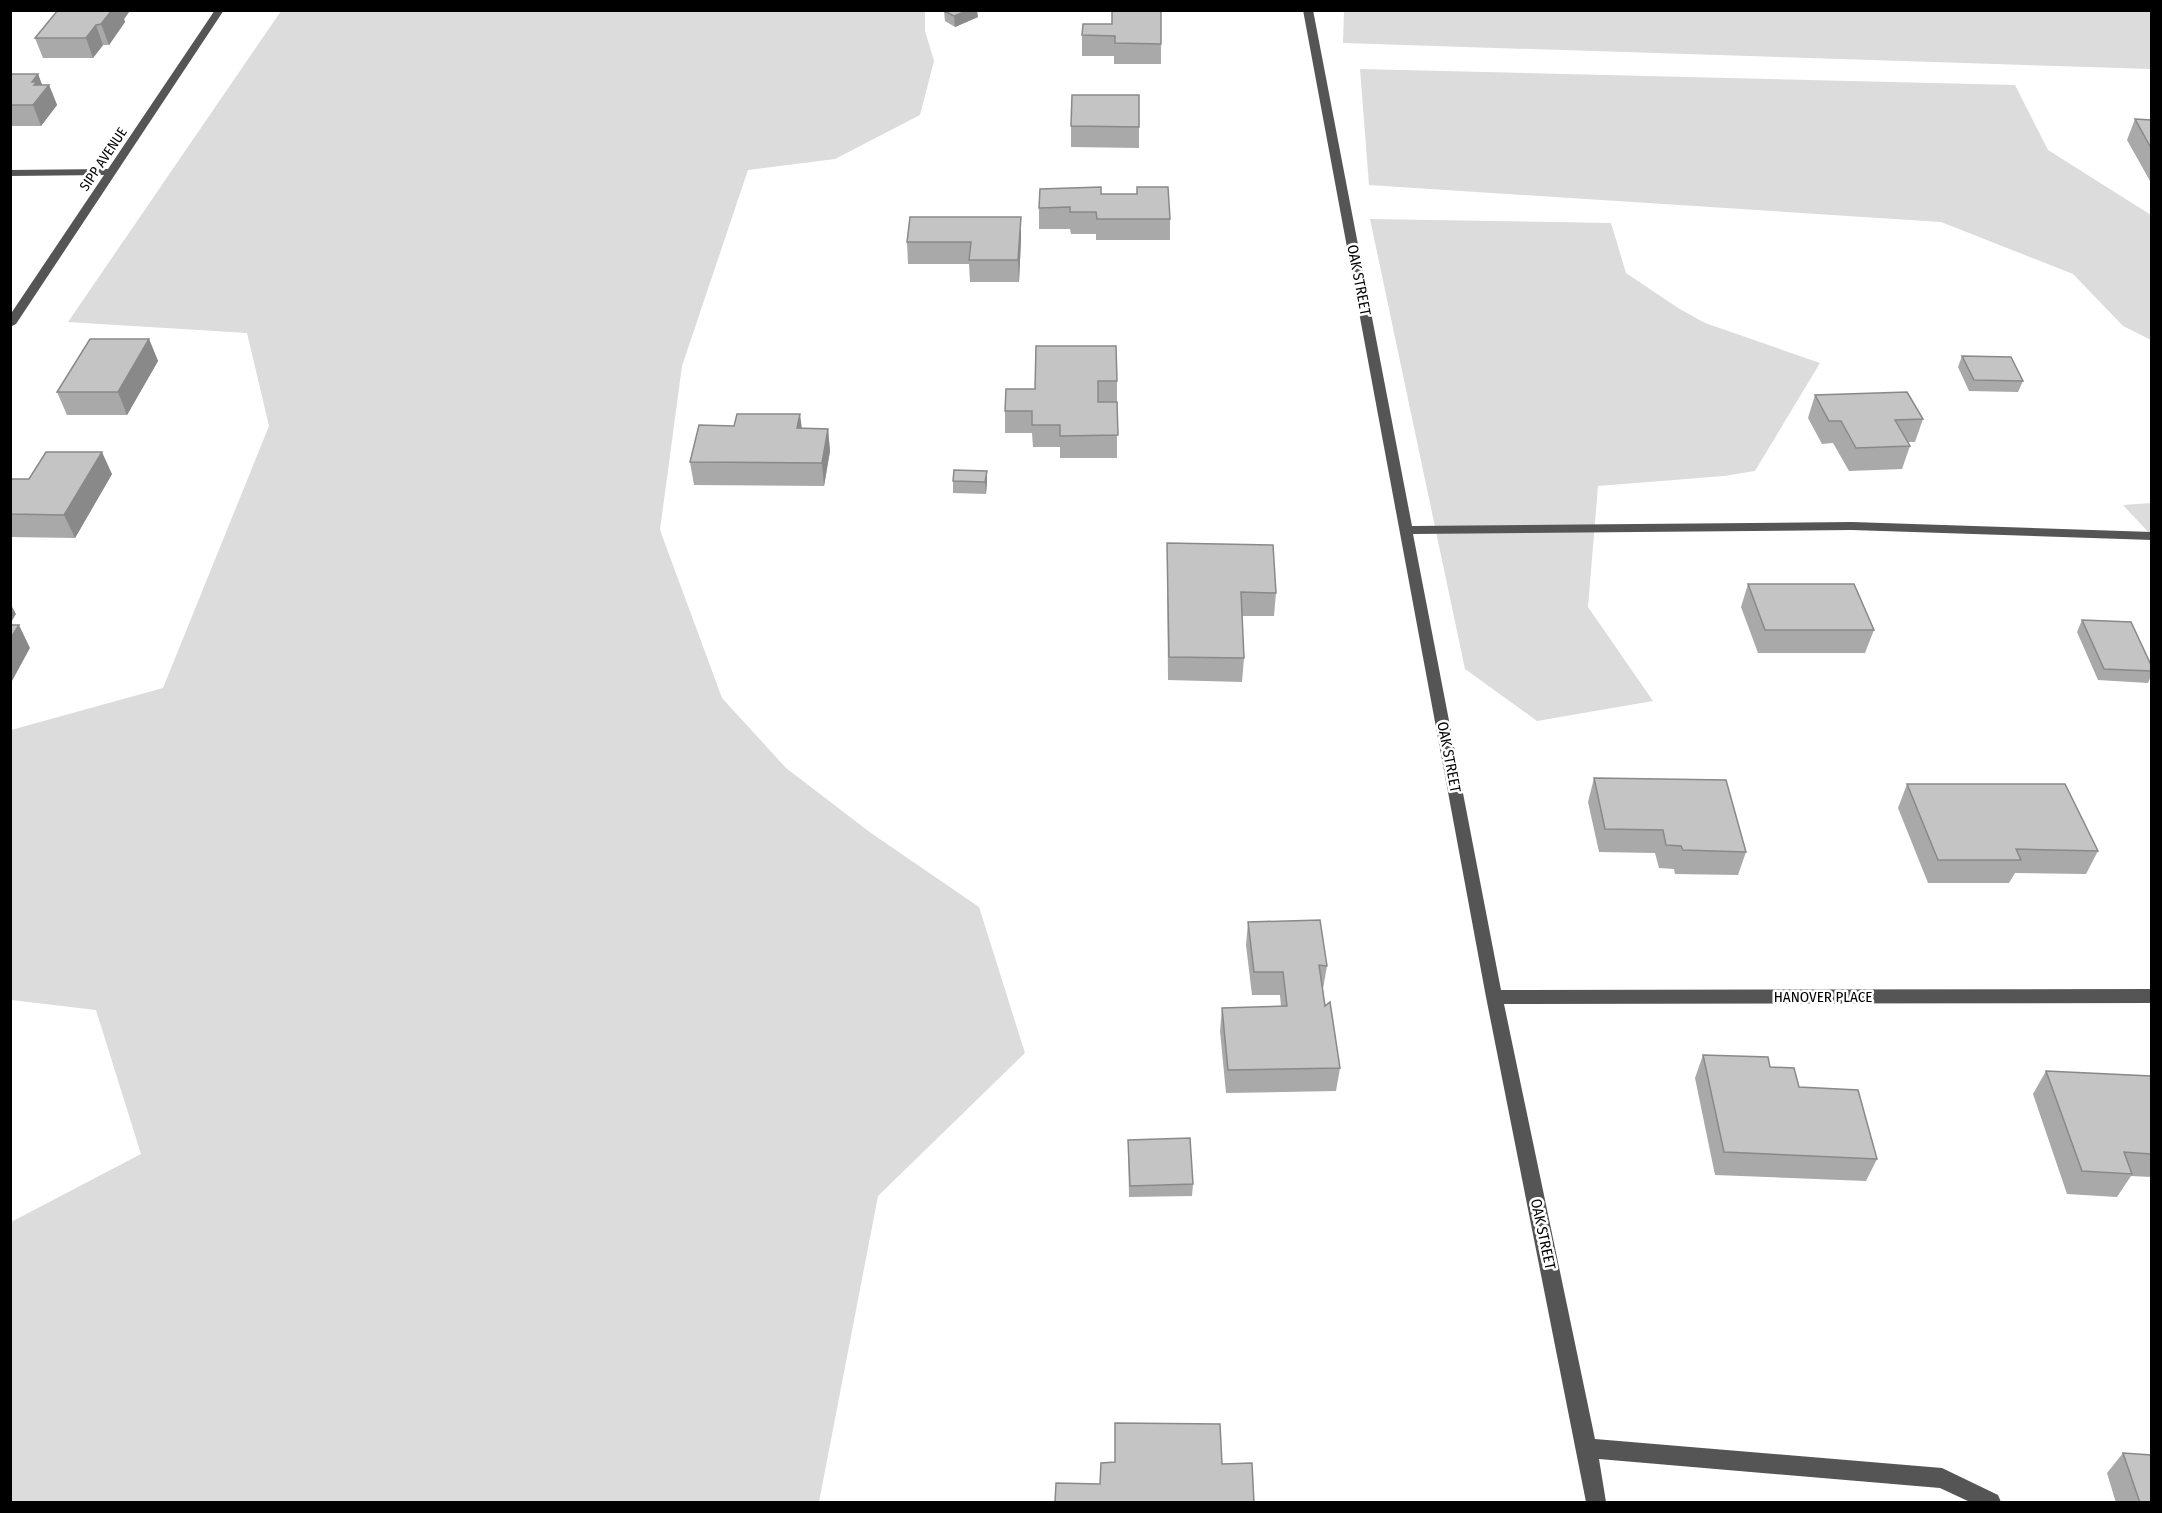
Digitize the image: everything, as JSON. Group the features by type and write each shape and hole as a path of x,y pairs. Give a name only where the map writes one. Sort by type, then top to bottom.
{"street":[{"name":"SIPP AVENUE","path":"10,324 220,10"},
{"name":"OAK STREET","path":"1308,10 1494,997 1587,1448 1596,1503"},
{"path":"10,173 112,172"},
{"path":"1407,530 1894,526 2111,537 2151,536"},
{"name":"HANOVER PLACE","path":"1494,997 2151,996"},
{"path":"1587,1448 1942,1478 1991,1503"}],"shaded area":[{"path":"1344,10 2151,11 2151,69 1343,43"},
{"path":"281,11 925,11 925,31 934,61 920,115 835,159 748,170 682,366 660,530 722,698 786,768 871,833 979,907 1025,1053 878,1196 819,1502 11,1502 11,1222 141,1154 96,1010 11,1000 11,730 163,688 269,426 247,333 68,322"},
{"path":"1360,69 2015,85 2048,150 2151,215 2151,340 2123,326 2073,274 1941,222 1369,185"},
{"path":"1370,219 1611,223 1626,273 1678,308 1705,323 1820,363 1755,471 1724,476 1598,486 1588,607 1653,701 1537,721 1465,669"},
{"path":"2151,503 2151,535 2123,505"}],"building":[{"path":"58,10 112,10 86,38 35,38"},
{"path":"945,10 969,10 954,16"},
{"path":"1112,10 1161,10 1161,44 1115,43 1115,36 1082,35 1083,24 1112,24"},
{"path":"10,74 38,74 32,82 37,82 34,85 49,85 33,105 10,105"},
{"path":"1072,95 1139,95 1139,127 1071,126"},
{"path":"2135,119 2151,120 2151,148"},
{"path":"1101,187 1101,194 1137,194 1137,187 1168,187 1170,219 1097,219 1096,212 1070,212 1070,207 1039,208 1040,189"},
{"path":"910,217 1021,217 1018,260 969,260 971,242 907,242"},
{"path":"90,339 149,339 118,392 57,392"},
{"path":"1036,346 1116,346 1117,381 1098,381 1098,402 1117,402 1118,435 1060,436 1060,425 1032,425 1032,411 1005,411 1006,389 1035,389"},
{"path":"1962,356 2011,357 2023,381 1974,380"},
{"path":"1907,392 1923,419 1895,420 1910,446 1856,448 1841,421 1829,421 1815,395"},
{"path":"737,414 800,414 797,428 828,429 822,463 690,462 699,425 734,426"},
{"path":"46,452 102,452 64,515 10,514 10,479 29,479"},
{"path":"954,470 987,471 985,482 953,481"},
{"path":"1167,543 1273,545 1276,593 1241,592 1244,658 1169,657"},
{"path":"1748,584 1854,584 1874,630 1765,630"},
{"path":"2082,620 2131,622 2151,665 2151,671 2104,669"},
{"path":"10,625 19,625 10,639"},
{"path":"1594,778 1726,780 1746,852 1683,850 1681,846 1666,845 1663,830 1605,829"},
{"path":"1907,784 2065,784 2098,851 2016,849 2021,860 1938,860"},
{"path":"1320,920 1327,966 1319,965 1325,1006 1330,1002 1340,1068 1228,1070 1222,1008 1287,1006 1283,972 1254,972 1248,922"},
{"path":"1703,1055 1768,1057 1770,1067 1794,1068 1799,1087 1858,1090 1877,1159 1724,1152"},
{"path":"2046,1071 2151,1076 2151,1154 2124,1152 2132,1174 2082,1171"},
{"path":"1190,1138 1193,1184 1130,1186 1128,1140"},
{"path":"1115,1423 1220,1424 1222,1464 1252,1463 1254,1503 1055,1503 1056,1483 1100,1484 1101,1463 1115,1462"},
{"path":"2123,1453 2151,1455 2151,1503 2140,1503"}]}
